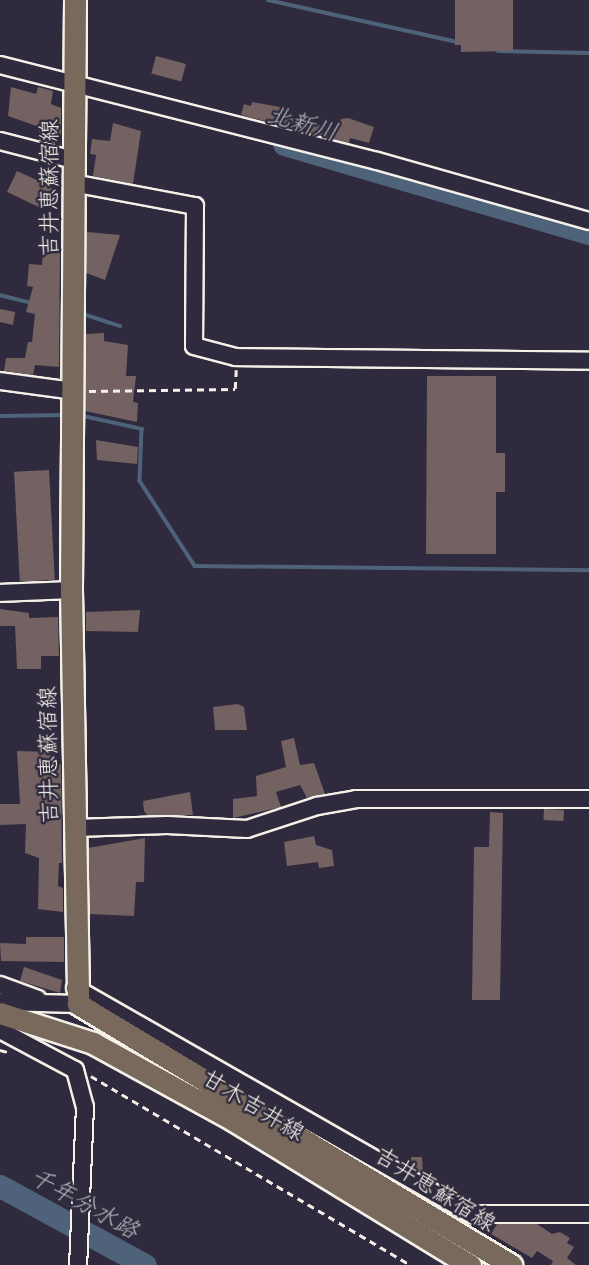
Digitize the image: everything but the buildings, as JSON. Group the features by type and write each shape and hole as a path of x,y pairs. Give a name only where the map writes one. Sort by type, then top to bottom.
{"main road":[{"name":"吉井恵蘇宿線","path":"75,0 75,406 71,590 77,996 511,1265"},
{"name":"甘木吉井線","path":"0,1013 93,1043 233,1120 470,1265"}],"street":[{"path":"0,65 75,90 589,222"},
{"path":"0,141 74,160"},
{"path":"73,183 195,206 194,346 236,357 589,361"},
{"path":"0,381 75,406"},
{"path":"0,593 71,590"},
{"path":"74,828 167,825 247,829 317,806 356,799 589,799"},
{"path":"0,985 47,1003"},
{"path":"0,1002 47,1003 77,996 472,1214 589,1214"},
{"path":"0,1030 75,1070 85,1107 78,1265"}],"path":[{"path":"75,406 235,389 236,357"},
{"path":"0,1050 18,1055"},
{"path":"75,1070 222,1151 411,1265"}],"waterway":[{"path":"268,0 458,42"},
{"path":"498,51 589,53"},
{"name":"北新川","path":"284,144 589,233"},
{"path":"0,295 32,303"},
{"path":"83,314 120,326"},
{"path":"0,416 64,415"},
{"path":"79,415 142,429 140,481 195,566 589,570"},
{"name":"千年分水路","path":"0,1186 145,1265"}]}
